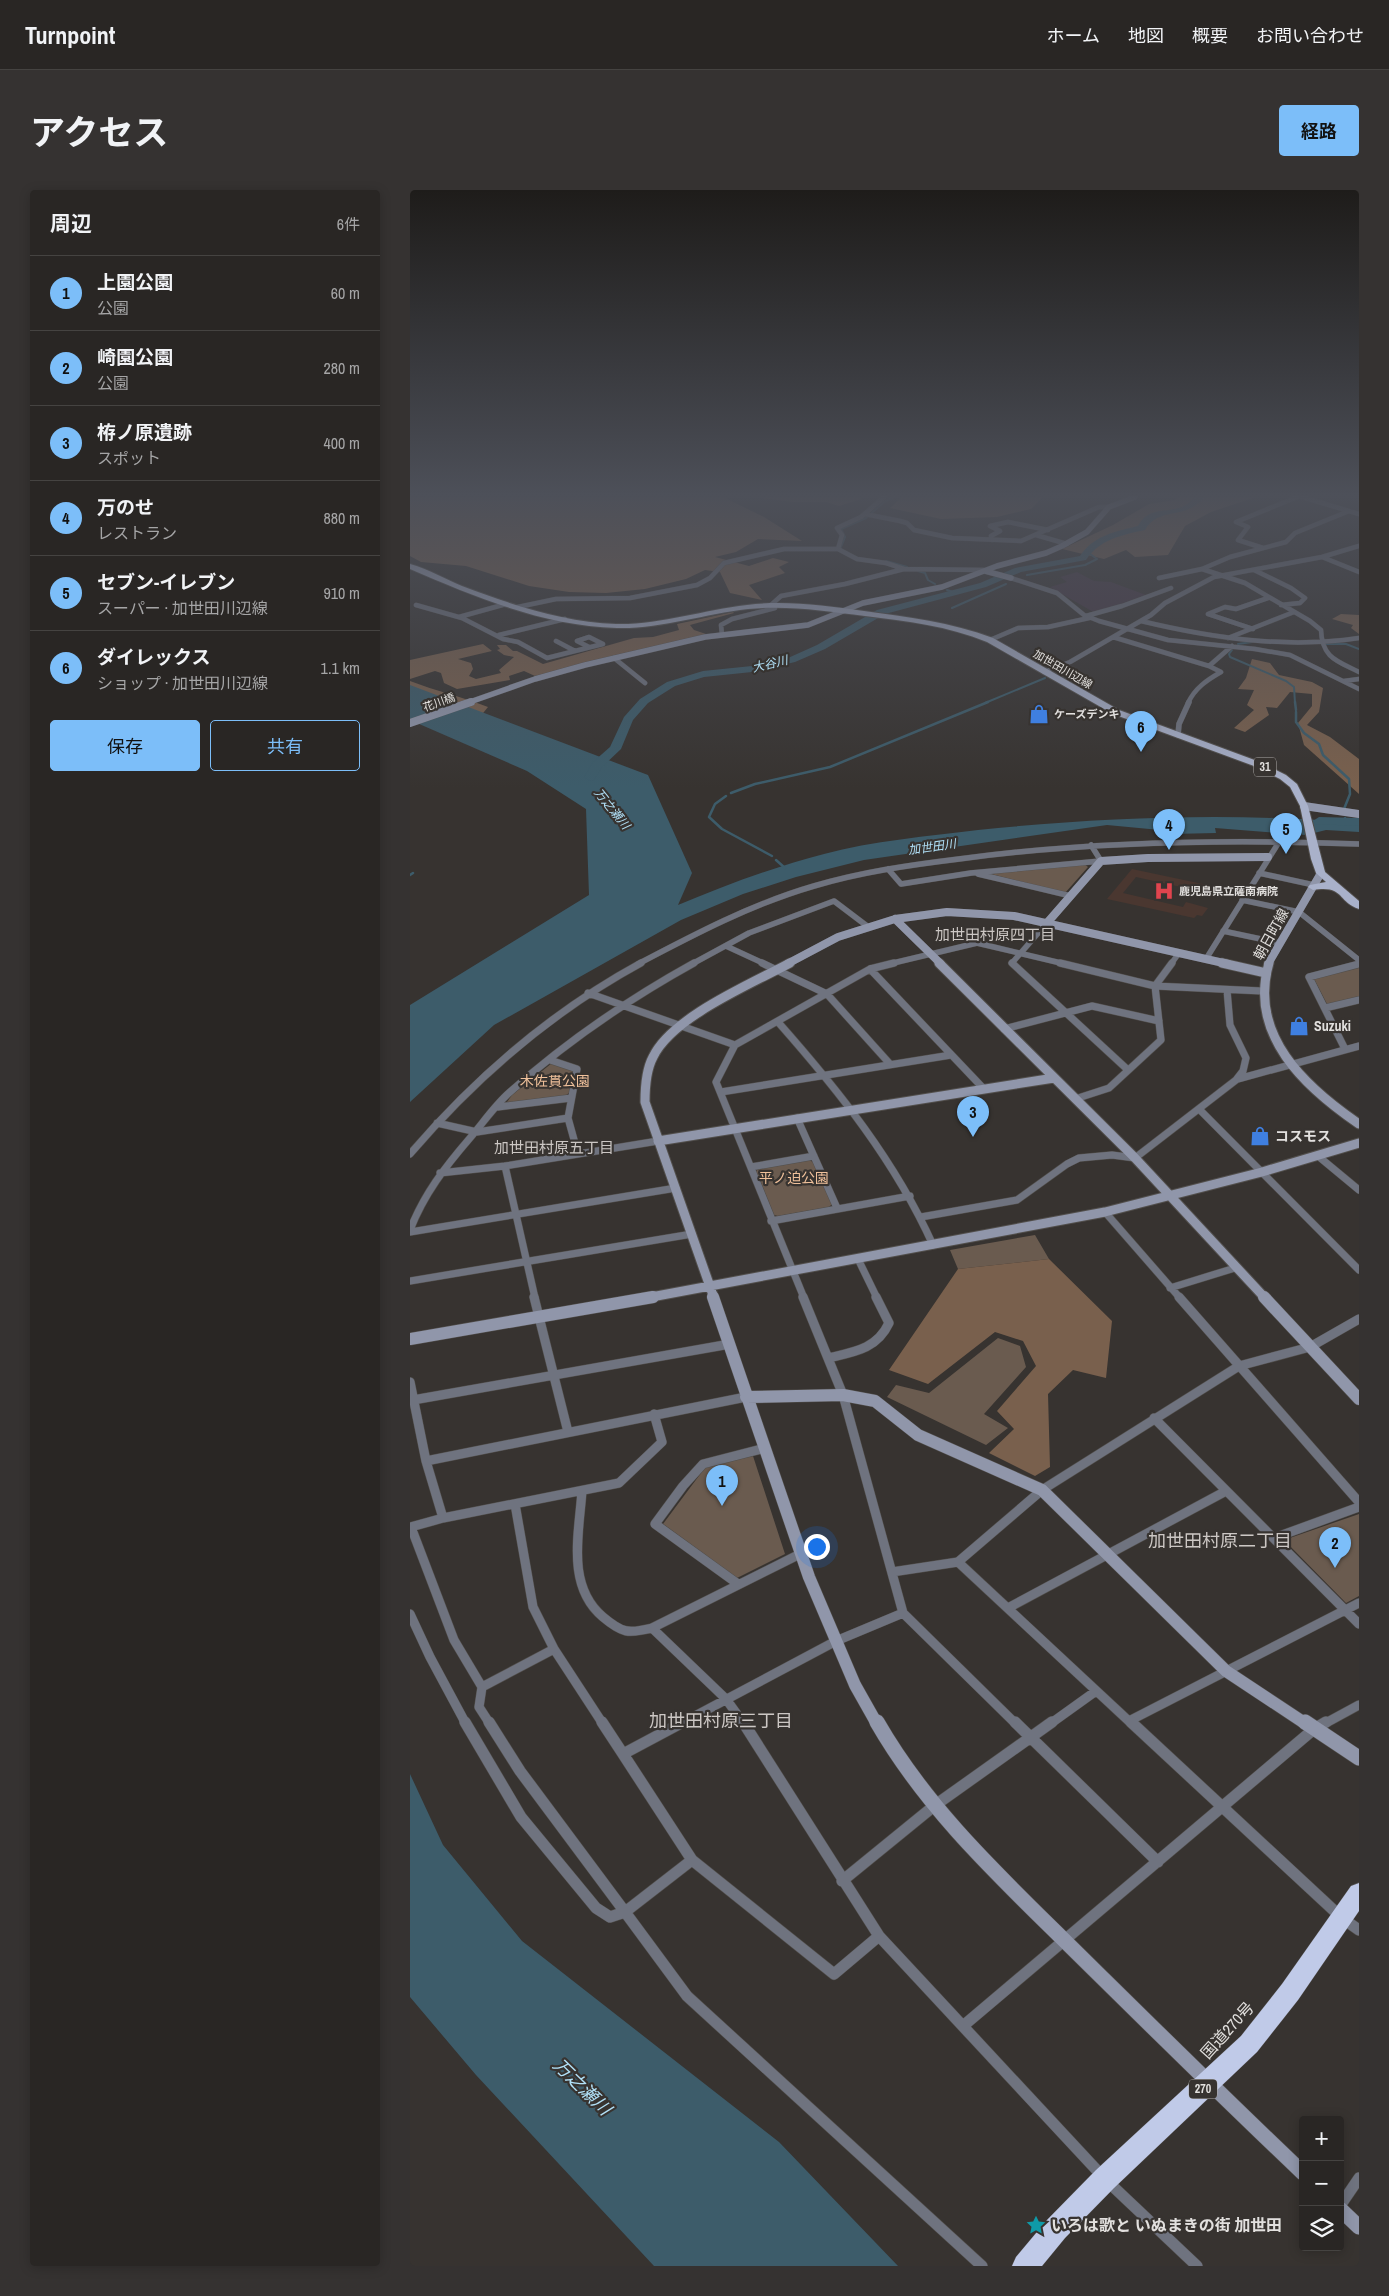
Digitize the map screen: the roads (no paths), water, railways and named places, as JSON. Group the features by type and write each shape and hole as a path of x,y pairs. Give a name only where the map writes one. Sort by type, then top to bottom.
{"highway":[{"name":"国道270号","path":"1025,2266 1056,2229 1105,2179 1249,2044 1290,1992 1351,1924 1359,1893"}],"main road":[{"name":"加世田川辺線","path":"478,594 506,604 565,619 606,626 639,626 675,621 738,608 771,605 848,611 954,627 990,640 1116,712 1257,764 1279,774 1294,786 1305,810 1321,873"},
{"path":"1321,873 1359,906"},
{"path":"1314,886 1336,887"}],"street":[{"path":"518,607 556,599 638,597 653,594"},
{"path":"722,635 721,625 732,619 774,608 771,605 782,596 793,594"},
{"name":"花川橋","path":"410,723 535,679 614,658 722,635 808,625 868,602 906,594"},
{"path":"1058,594 1088,617 1168,640 1232,646 1290,655 1359,689"},
{"path":"990,640 1018,628 1048,627 1088,617 1155,594"},
{"path":"1044,672 1070,662 1141,621 1181,594"},
{"path":"1262,594 1321,630 1321,644 1332,659 1359,672"},
{"path":"1281,605 1300,602 1306,598 1300,594"},
{"path":"1253,629 1208,614 1225,607 1236,609 1268,598"},
{"path":"459,617 506,604"},
{"path":"416,605 459,617 507,640 518,642 542,657 604,644 589,638 577,641 589,647"},
{"path":"1228,638 1239,632 1253,629 1264,622 1294,612"},
{"path":"499,635 565,619"},
{"path":"1141,621 1185,632 1238,640 1321,644 1359,638"},
{"path":"1113,637 1209,666 1221,672 1207,680 1192,694 1179,724 1178,735"},
{"path":"1209,666 1238,640"},
{"path":"556,641 575,651"},
{"path":"614,658 645,683"},
{"path":"1344,682 1359,679"},
{"path":"1305,810 1359,814"},
{"path":"410,1154 462,1094 497,1062 549,1020 588,994 673,945 738,914 833,880 888,869 988,854 1091,845 1217,840 1312,841 1358,845"},
{"path":"1206,959 1279,842"},
{"path":"1091,845 1101,861"},
{"path":"888,869 901,884 972,873 1101,861 1157,858 1268,857"},
{"path":"1101,861 1012,963 1128,1070"},
{"path":"972,873 1071,896"},
{"path":"1260,873 1314,886"},
{"name":"朝日町線","path":"1321,873 1268,963 1262,991 1264,1008 1271,1034 1290,1064 1320,1096 1359,1124"},
{"path":"1242,900 1299,912 1359,962"},
{"path":"676,1188 410,1231 419,1207 440,1173 509,1093 550,1060 658,983 748,933 834,901 867,926"},
{"path":"1266,973 1014,916 970,913 923,914 895,918 838,937 700,1011 661,1044 652,1058 645,1087 644,1102 692,1234 746,1397 809,1577 855,1685 898,1759 934,1806 975,1852 1208,2084 1299,2170"},
{"path":"895,918 1135,1158 1235,1268 1359,1399"},
{"path":"1223,931 1280,943"},
{"path":"1158,1862 903,1613 844,1396 771,1221 716,1082 735,1045 870,970 977,943 1155,986 1262,991"},
{"path":"726,946 827,994 890,1064"},
{"path":"1075,1099 1109,1088 1161,1040 1155,986 1179,953"},
{"path":"1344,1049 1310,977 1359,962"},
{"path":"870,970 983,1088"},
{"path":"921,1217 1017,1200 1067,1164 1079,1158 1112,1155 1135,1158 1236,1080 1246,1069 1248,1062 1229,1023 1227,990"},
{"path":"588,994 735,1045"},
{"path":"1325,1008 1359,1000"},
{"path":"1004,1029 1092,1006 1159,1022"},
{"path":"778,1022 853,1109 910,1196 933,1245"},
{"path":"1236,1080 1359,1046"},
{"path":"721,1092 951,1055"},
{"path":"550,1060 577,1069 568,1118 578,1154"},
{"path":"440,1173 505,1166 1054,1078"},
{"path":"498,1107 571,1098"},
{"path":"1199,1109 1359,1270"},
{"path":"437,1123 477,1132 568,1118"},
{"path":"797,1118 837,1208"},
{"path":"410,1338 710,1287 1105,1212 1170,1197 1262,1172 1359,1142"},
{"path":"751,1168 814,1156"},
{"path":"1318,1156 1359,1190"},
{"path":"505,1166 539,1317 568,1432"},
{"path":"771,1221 910,1196"},
{"path":"1105,1212 1359,1502"},
{"path":"410,1282 692,1234"},
{"path":"828,1358 868,1349 886,1333 889,1323 858,1259"},
{"path":"1170,1288 1235,1268"},
{"path":"892,1572 958,1562 1042,1490 1239,1366 1310,1347 1359,1319"},
{"path":"414,1400 730,1344"},
{"path":"410,1382 426,1460 443,1518"},
{"path":"426,1460 746,1397 844,1396 875,1401 918,1435 994,1466 1042,1490 1226,1672 1359,1758"},
{"path":"654,1414 662,1442 619,1483 443,1518 411,1527 454,1640 482,1687 479,1707 520,1771 687,1996 982,2266"},
{"path":"1154,1418 1359,1624"},
{"path":"738,1584 655,1524 683,1486 703,1464 715,1459 765,1448"},
{"path":"582,1491 578,1575 584,1595 596,1612 618,1631 629,1634 652,1628 802,1553"},
{"path":"1008,1608 1226,1491"},
{"path":"515,1504 533,1607 554,1649 692,1860 834,1974 879,1936"},
{"path":"1274,1538 1359,1507"},
{"path":"958,1562 1351,1924"},
{"path":"1129,1721 1359,1603"},
{"path":"623,1754 836,1641 903,1613"},
{"path":"410,1614 430,1657 476,1743 520,1817 596,1908 610,1917 625,1912 692,1860"},
{"path":"652,1628 726,1700 743,1722 842,1881 879,1936 1105,2179 1196,2266"},
{"path":"482,1687 554,1649"},
{"path":"842,1881 934,1806 1096,1691"},
{"path":"963,2026 1223,1808 1314,1729 1359,1705"},
{"path":"1341,2206 1359,2178"},
{"path":"1344,2212 1359,2227"}],"water":[{"name":"万之瀬川","path":"410,685 648,775 692,873 678,905 750,877 842,849 881,842 978,830 1120,819 1216,817 1359,823 1359,832 1326,830 1306,835 1215,828 1216,833 1172,834 1160,830 1107,825 864,860 796,877 743,894 681,920 494,1025 410,1102 410,1005 589,895 586,809 527,771 410,720"},
{"name":"万之瀬川","path":"410,1774 443,1845 522,1941 779,2142 898,2266 654,2266 476,2075 410,1997"}],"waterway":[{"name":"大谷川","path":"590,777 597,765 615,749 628,719 644,701 671,684 703,674 752,669 791,660 821,647 881,612 949,594"},
{"path":"952,608 984,594"},
{"path":"1238,644 1252,642"},
{"path":"1323,644 1346,644 1359,649"},
{"path":"1232,650 1229,654 1230,657 1286,681 1294,687 1295,703"},
{"path":"985,703 1045,678"},
{"path":"731,793 755,784 830,767 988,702"},
{"path":"1295,702 1296,710"},
{"path":"1296,712 1296,722 1304,733 1319,744 1323,755 1349,779 1350,794 1344,809"},
{"path":"726,796 715,804 709,817 722,829 772,856"},
{"name":"加世田川","path":"1345,818 1346,822"},
{"name":"加世田川","path":"1319,821 1359,822"},
{"path":"776,860 785,868"}],"place":[{"name":"ケーズデンキ","path":"1039,714"},
{"name":"ダイレックス","path":"1141,752"},
{"name":"万のせ","path":"1169,850"},
{"name":"セブン-イレブン","path":"1286,854"},
{"name":"鹿児島県立薩南病院","path":"1164,891"},
{"name":"Suzuki","path":"1299,1026"},
{"name":"コスモス","path":"1260,1136"},
{"name":"栫ノ原遺跡","path":"973,1137"},
{"name":"上園公園","path":"722,1506"},
{"name":"崎園公園","path":"1335,1568"},
{"name":"いろは歌と いぬまきの街 加世田","path":"1036,2225"}],"district":[{"name":"加世田村原四丁目","path":"995,935"},
{"name":"加世田村原五丁目","path":"554,1148"},
{"name":"加世田村原二丁目","path":"1220,1541"},
{"name":"加世田村原三丁目","path":"721,1721"}],"park label":[{"name":"木佐貫公園","path":"555,1081"},
{"name":"平ノ迫公園","path":"794,1178"}]}
